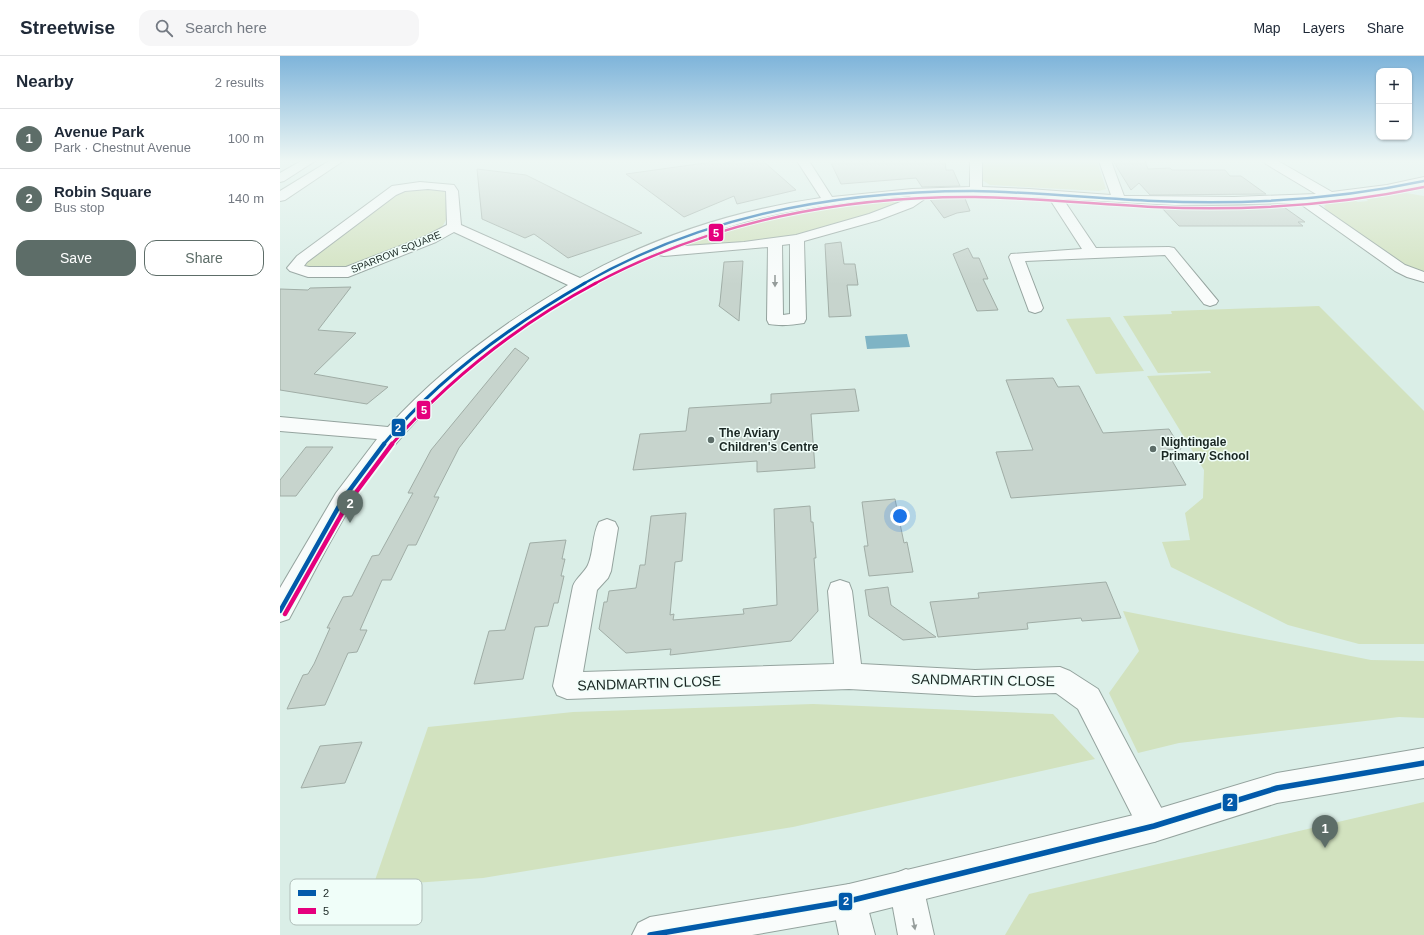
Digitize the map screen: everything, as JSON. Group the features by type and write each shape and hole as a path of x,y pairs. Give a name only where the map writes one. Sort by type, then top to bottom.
{"main road":[{"name":"SPARROW SQUARE","path":"378,202 302,259 295,268 308,272 348,272 431,239 454,227"},
{"name":"SPARROW SQUARE","path":"453,202 454,227"},
{"path":"280,611 344,499 366,466 393,434 454,372 494,340 579,284 646,251 735,220 817,202"},
{"path":"646,251 688,250 797,239 874,217 912,202"},
{"path":"1059,202 1092,253"},
{"path":"1306,202 1400,268 1412,274 1424,277"},
{"name":"SPARROW SQUARE","path":"454,227 579,284"},
{"path":"775,242 775,320 798,319 797,239"},
{"path":"1035,308 1016,257 1168,251 1210,301"},
{"path":"280,424 393,434"},
{"name":"SANDMARTIN CLOSE","path":"607,528 599,571 585,586 567,686 849,676 975,683 1060,680 1088,699 1154,826"},
{"path":"840,591 849,676"},
{"path":"650,935 849,901 1154,826 1277,788 1424,763"},
{"path":"906,886 916,935"},
{"path":"849,901 857,935"}],"green space":[{"path":"382,202 448,202 447,218 445,223 437,232 352,268 308,268 303,263"},
{"path":"858,202 902,202 821,230 790,236 737,243 688,246 685,243 689,240 750,221 807,208"},
{"path":"1346,202 1424,202 1424,272 1401,263 1322,210 1326,210 1324,206 1326,204"},
{"path":"1319,306 1424,411 1424,644 1359,644 1288,625 1171,567 1162,542 1190,540 1185,513 1203,498 1204,470 1147,376 1211,373 1210,371 1158,373 1123,316 1172,314 1171,311"},
{"path":"1110,317 1144,371 1096,374 1066,319"},
{"path":"1123,611 1371,660 1424,661 1424,718 1399,717 1179,743 1138,753 1109,693 1139,651"},
{"path":"813,704 1053,714 1095,759 793,827 483,878 422,882 422,879 375,879 428,727 573,712"},
{"path":"1424,802 1424,935 1005,935 1029,894"}],"water":[{"path":"907,334 910,347 867,349 865,336"}],"building":[{"path":"480,202 580,202 642,233 568,258 534,234 525,238 482,219"},
{"path":"664,202 720,202 684,217"},
{"path":"932,202 966,202 970,211 957,213 944,218"},
{"path":"1281,205 1305,222 1298,222 1303,226 1179,226 1160,206"},
{"path":"841,242 844,264 855,264 858,285 847,285 851,316 829,317 825,244"},
{"path":"968,248 973,258 979,258 988,279 983,279 998,310 977,311 953,254"},
{"path":"743,261 739,321 719,306 724,262"},
{"path":"351,287 318,330 356,333 314,374 388,387 367,404 280,390 280,289 308,290 310,288"},
{"path":"515,348 529,358 459,448 434,497 439,497 416,545 408,545 391,580 382,580 360,630 367,630 357,652 348,653 325,705 287,709 303,675 308,674 314,664 330,628 327,628 343,597 352,596 372,556 379,555 413,493 408,493 431,450"},
{"path":"1053,378 1058,387 1079,386 1103,433 1169,429 1181,449 1166,450 1186,485 1011,498 996,452 1033,450 1006,380"},
{"path":"855,389 859,411 811,414 815,468 757,472 757,461 633,470 640,434 686,431 689,408 771,403 771,394"},
{"path":"306,447 333,447 296,496 280,496 280,480"},
{"path":"895,499 904,543 907,542 913,572 869,576 864,546 868,546 862,502"},
{"path":"810,506 816,558 814,558 818,611 791,641 670,655 671,649 626,653 599,629 604,602 607,602 609,591 636,588 640,565 645,565 651,516 686,513 682,561 675,562 670,615 674,614 673,620 744,614 743,609 777,605 774,509"},
{"path":"566,540 562,559 565,559 561,576 564,576 558,603 554,603 548,626 535,627 523,679 474,684 489,631 505,630 530,543"},
{"path":"1106,582 1121,618 1082,621 1081,618 1027,623 1028,629 938,637 930,602 979,598 978,593"},
{"path":"888,587 891,605 936,637 903,640 869,616 865,590"},
{"path":"362,742 345,783 301,788 320,746"}],"transit line":[{"name":"2","path":"280,611 343,499 368,464 422,403 483,349 505,333 574,289 638,255 698,232 742,218 821,202"},
{"name":"5","path":"285,614 326,539 348,503 373,468 408,426 446,388 466,370 509,337 562,302 594,284 658,253 701,237 746,224 790,214 836,206 872,202"},
{"name":"5","path":"1076,202 1193,208 1271,207 1339,202"},
{"name":"2","path":"650,935 849,901 1154,826 1277,788 1424,763"}],"place":[{"name":"The Aviary Children's Centre","path":"711,440"},
{"name":"Nightingale Primary School","path":"1153,449"},
{"name":"Robin Square","path":"350,523"},
{"name":"Avenue Park","path":"1325,848"}]}
